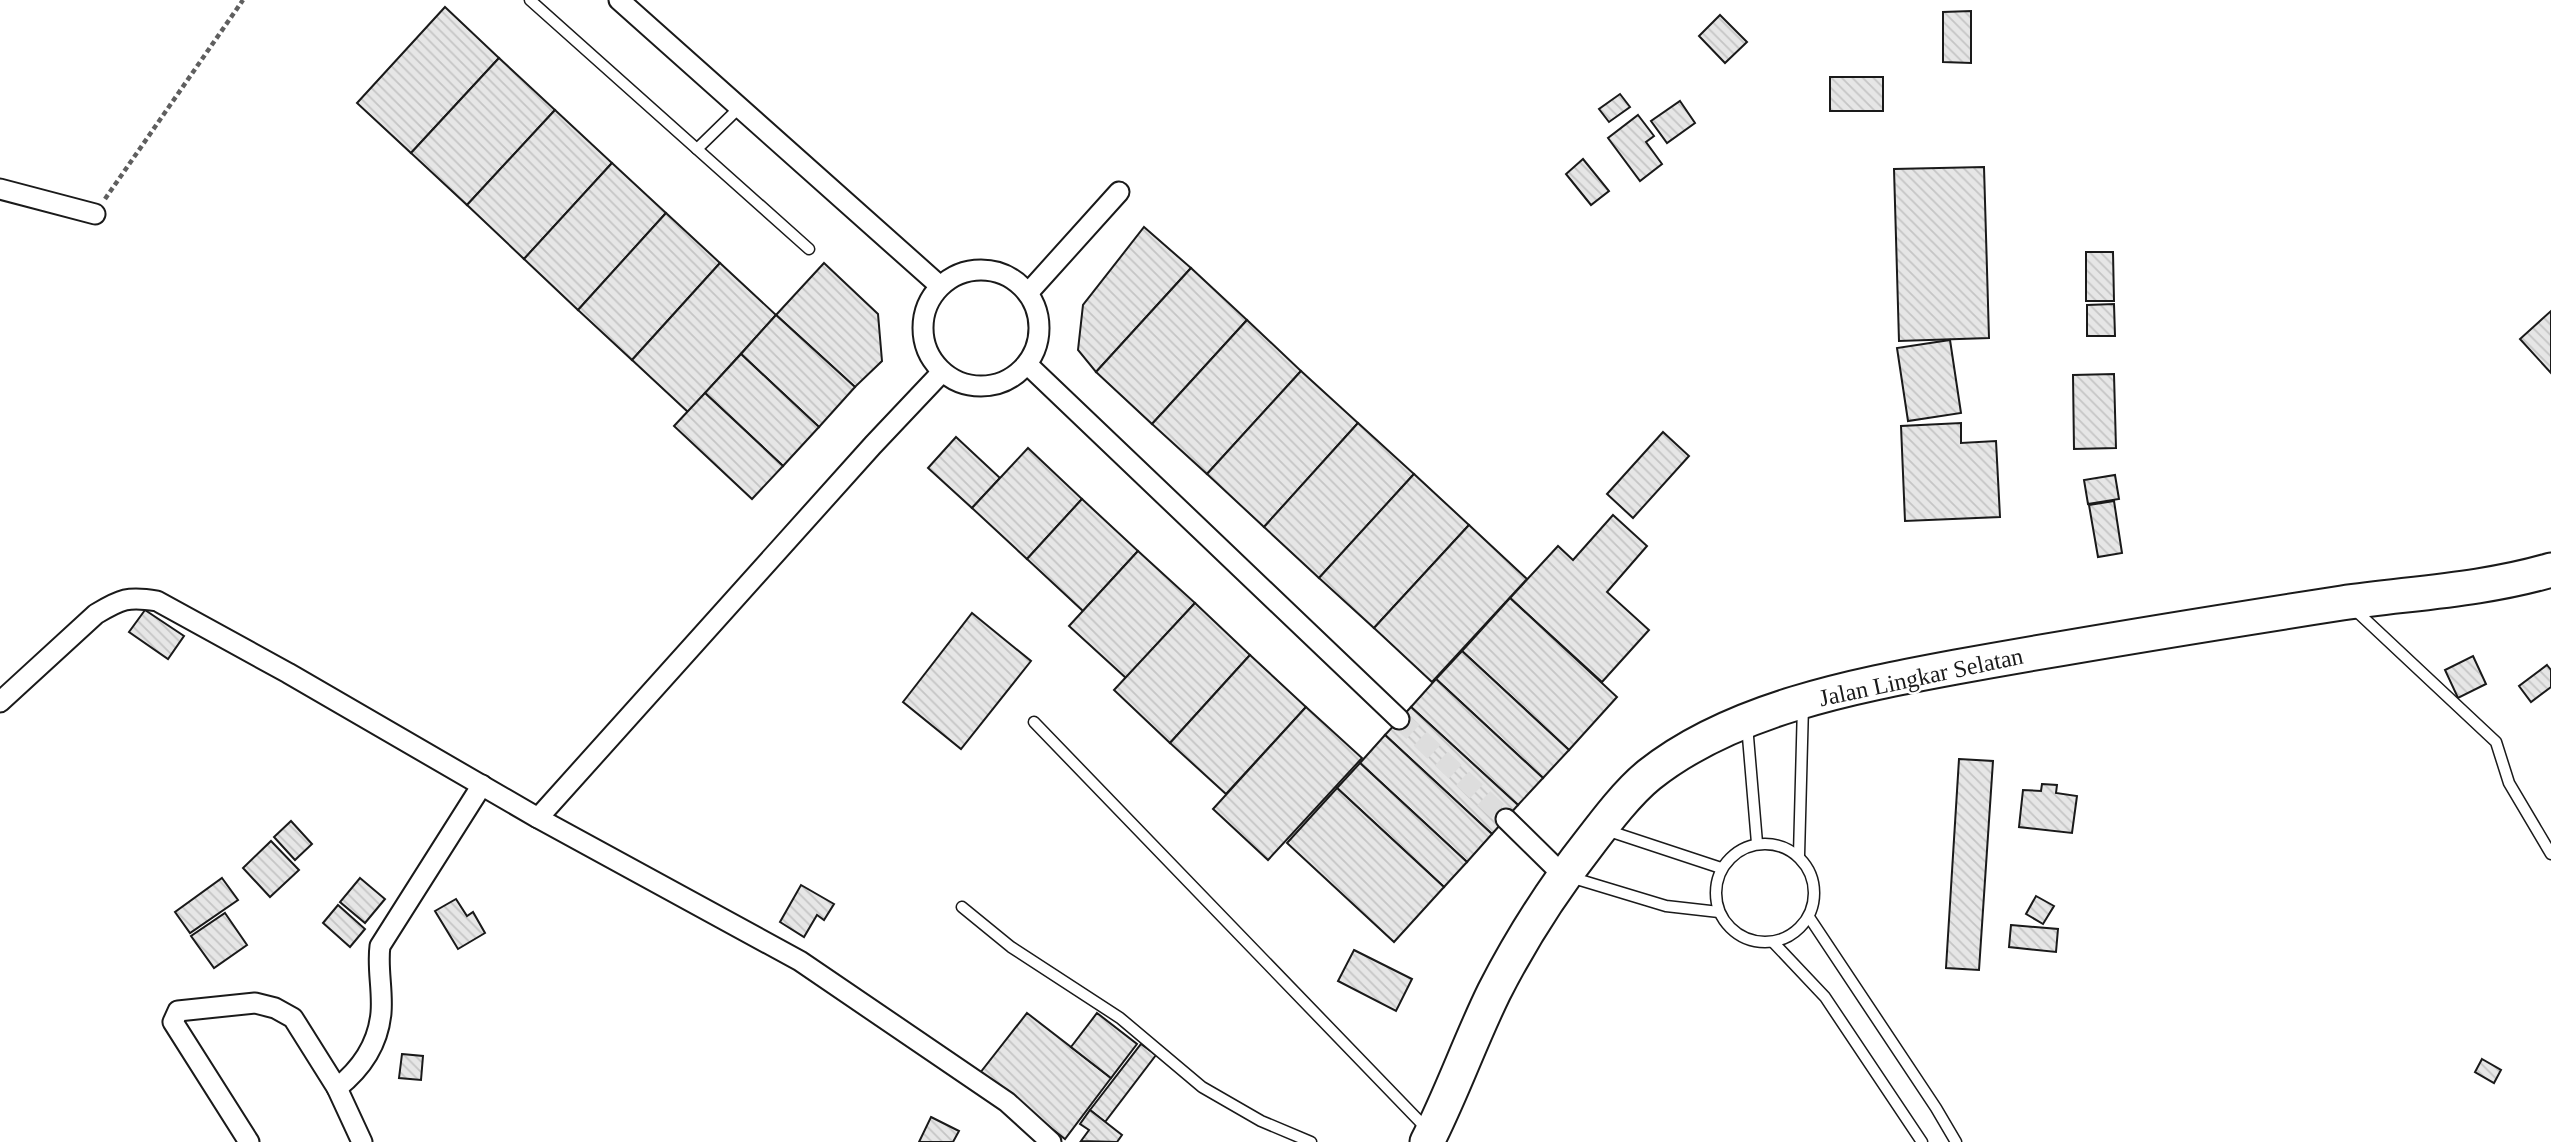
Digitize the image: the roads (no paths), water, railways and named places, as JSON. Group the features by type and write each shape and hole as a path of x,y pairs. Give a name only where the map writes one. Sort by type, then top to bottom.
{"highway":[{"name":"Jalan Lingkar Selatan","path":"1429,1138 1494,993 1519,946 1564,876 1601,828 1648,776 1699,743 1747,721 1873,682 2068,647 2346,603 2513,581 2551,570"}],"street":[{"path":"619,0 940,286"},
{"path":"0,190 94,215"},
{"path":"1028,293 1119,192"},
{"path":"979,269 1006,275 1028,293 1039,316 1038,341 1027,364 1002,383 981,387 960,383 942,372 930,357 924,336 926,309 940,286 958,273 979,269"},
{"path":"1027,364 1399,719"},
{"path":"538,818 873,445 942,372"},
{"path":"0,702 96,614 113,603 133,597 157,601 288,673 538,818 800,961 1007,1102 1051,1142"},
{"path":"337,1088 357,1072 375,1035 381,1012 378,966 380,946 482,785"},
{"path":"1506,819 1564,876"},
{"path":"249,1142 173,1022 178,1011 255,1003 275,1008 293,1018 337,1088 362,1142"}],"lane":[{"path":"530,0 808,249"},
{"path":"697,149 739,108"},
{"path":"2346,603 2496,742 2509,783 2551,854"},
{"path":"1798,855 1803,702"},
{"path":"1747,721 1757,843"},
{"path":"1034,722 1429,1138"},
{"path":"1601,828 1721,868"},
{"path":"1757,843 1779,845 1798,855 1811,874 1815,896 1809,917 1794,934 1773,943 1751,941 1731,930 1718,912 1715,890 1721,868 1736,852 1757,843"},
{"path":"1564,876 1666,906 1718,912"},
{"path":"962,907 1012,947 1120,1018 1202,1087 1261,1121 1311,1142"},
{"path":"1809,917 1956,1142"},
{"path":"1773,943 1825,997 1922,1142"}],"tunnel":[{"path":"1399,719 1506,819"}]}
